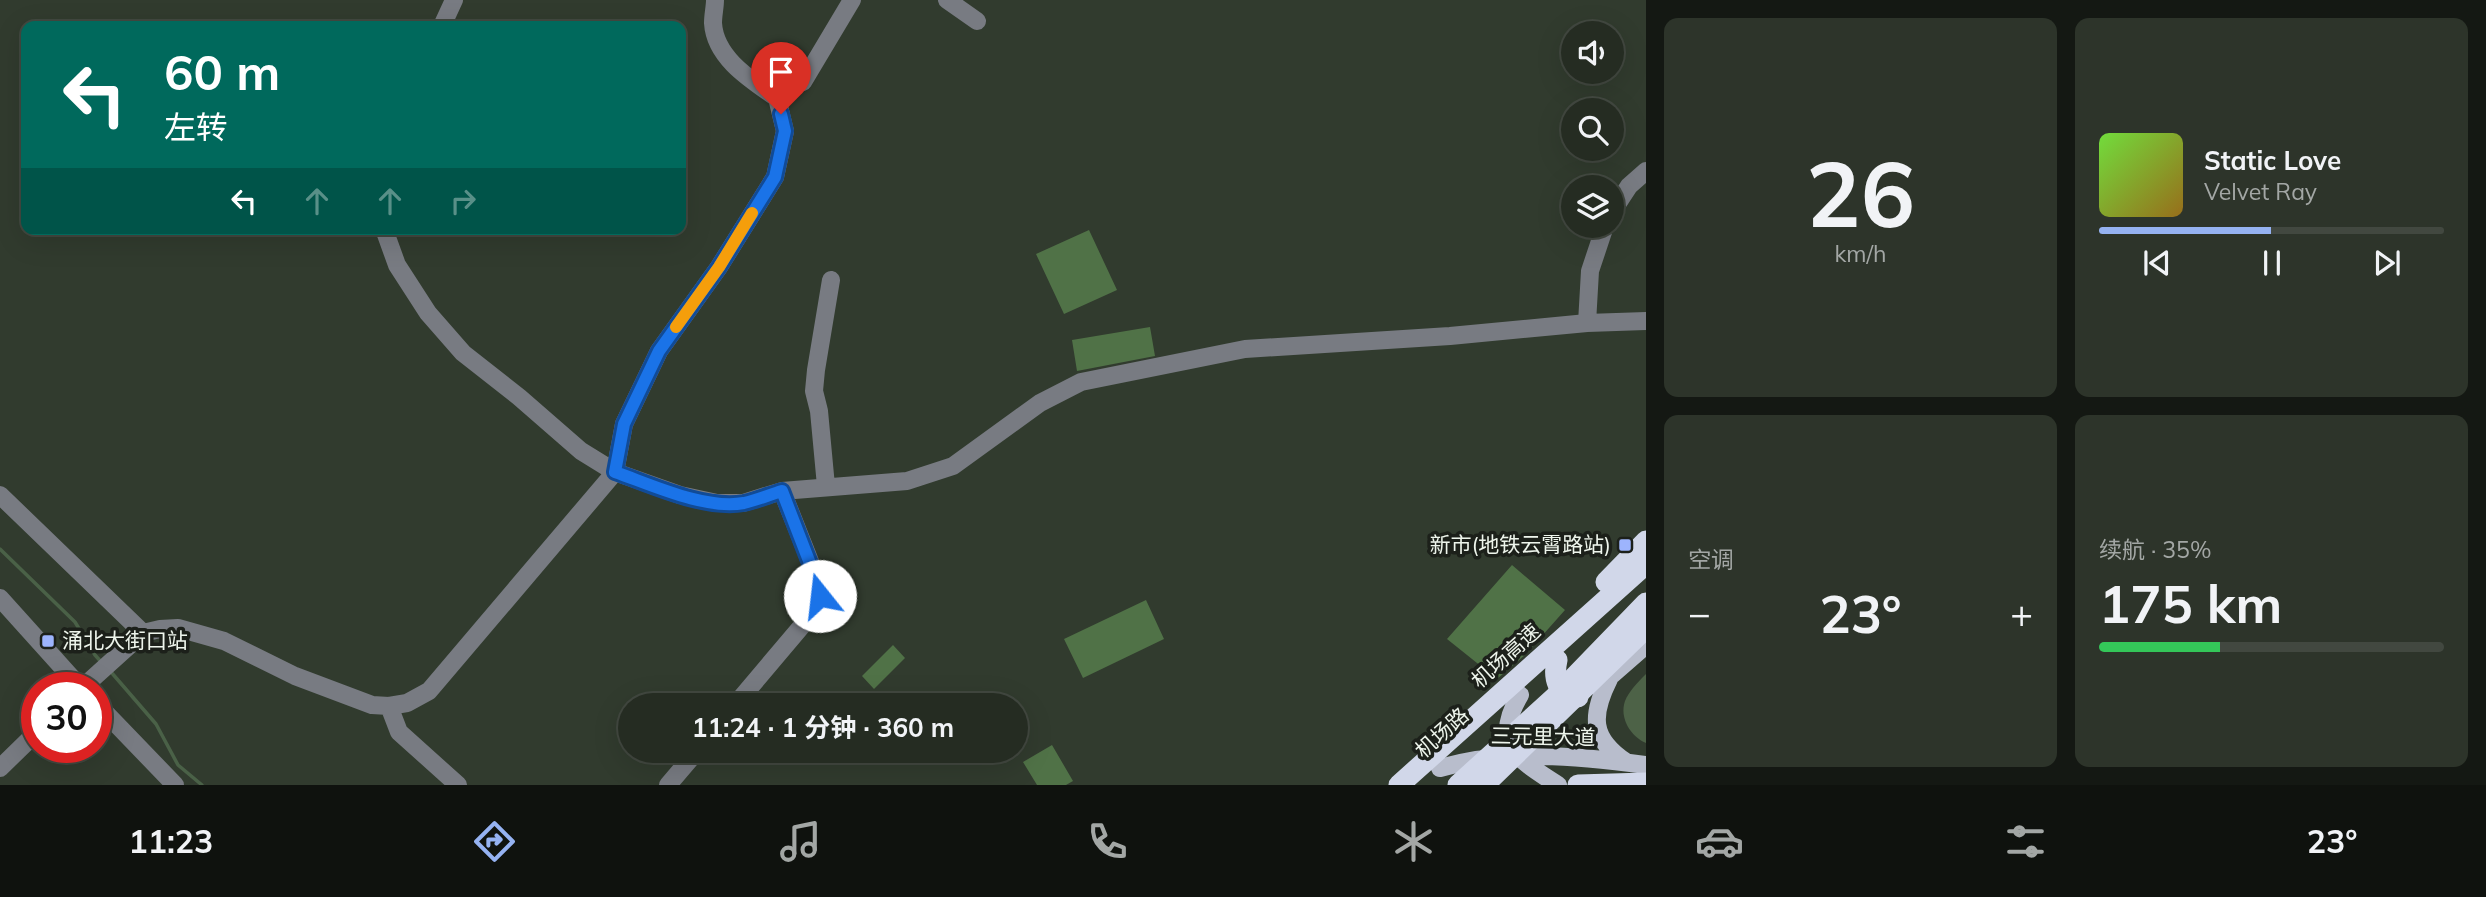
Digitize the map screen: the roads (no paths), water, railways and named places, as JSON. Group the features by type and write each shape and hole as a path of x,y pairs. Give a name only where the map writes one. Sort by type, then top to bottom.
{"highway":[{"path":"1467,724 1646,541"},
{"path":"1643,572 1635,589 1638,607 1646,615"},
{"name":"机场高速","path":"1399,785 1643,572"},
{"name":"机场路","path":"1421,785 1557,660 1643,572"},
{"path":"1458,785 1555,697 1646,603"},
{"path":"1484,785 1646,628"},
{"path":"1557,660 1554,674 1561,689 1572,697 1587,697"},
{"path":"1578,785 1646,783"}],"main road":[{"path":"1484,785 1646,645"},
{"path":"1610,677 1598,701 1595,714 1597,729 1615,755 1626,762"},
{"path":"1520,695 1510,712 1507,731 1509,744 1518,756 1558,785"},
{"name":"三元里大道","path":"1440,768 1468,760 1518,756 1646,765"}],"street":[{"path":"444,21 454,0"},
{"path":"99,672 143,633 178,628 224,641 295,676 372,705 407,703 429,691 615,472 624,424 659,351 719,267 775,177 785,131 777,98 738,71 717,41 713,23 715,0"},
{"path":"777,98 786,86 803,82 852,0"},
{"path":"947,0 976,21"},
{"path":"1624,194 1646,171"},
{"path":"386,235 397,265 428,313 463,353 581,450 615,472 680,495 717,503 743,503 782,491 907,481 953,466 1040,403 1081,382 1245,349 1450,336 1587,323 1646,321"},
{"path":"1587,323 1590,271 1601,238"},
{"path":"826,486 819,411 814,391 831,280"},
{"path":"745,693 817,607 820,596 818,584 782,491"},
{"path":"0,495 143,633"},
{"path":"0,598 72,672"},
{"path":"389,706 399,732 458,785"},
{"path":"112,720 175,785"},
{"path":"0,768 21,748"},
{"path":"668,785 687,763"}],"waterway":[{"path":"0,549 75,622 103,664"},
{"path":"112,673 156,724 178,765 202,785"}],"place":[{"name":"新市(地铁云霄路站)","path":"1625,545"},
{"name":"涌北大街口站","path":"48,641"}]}
